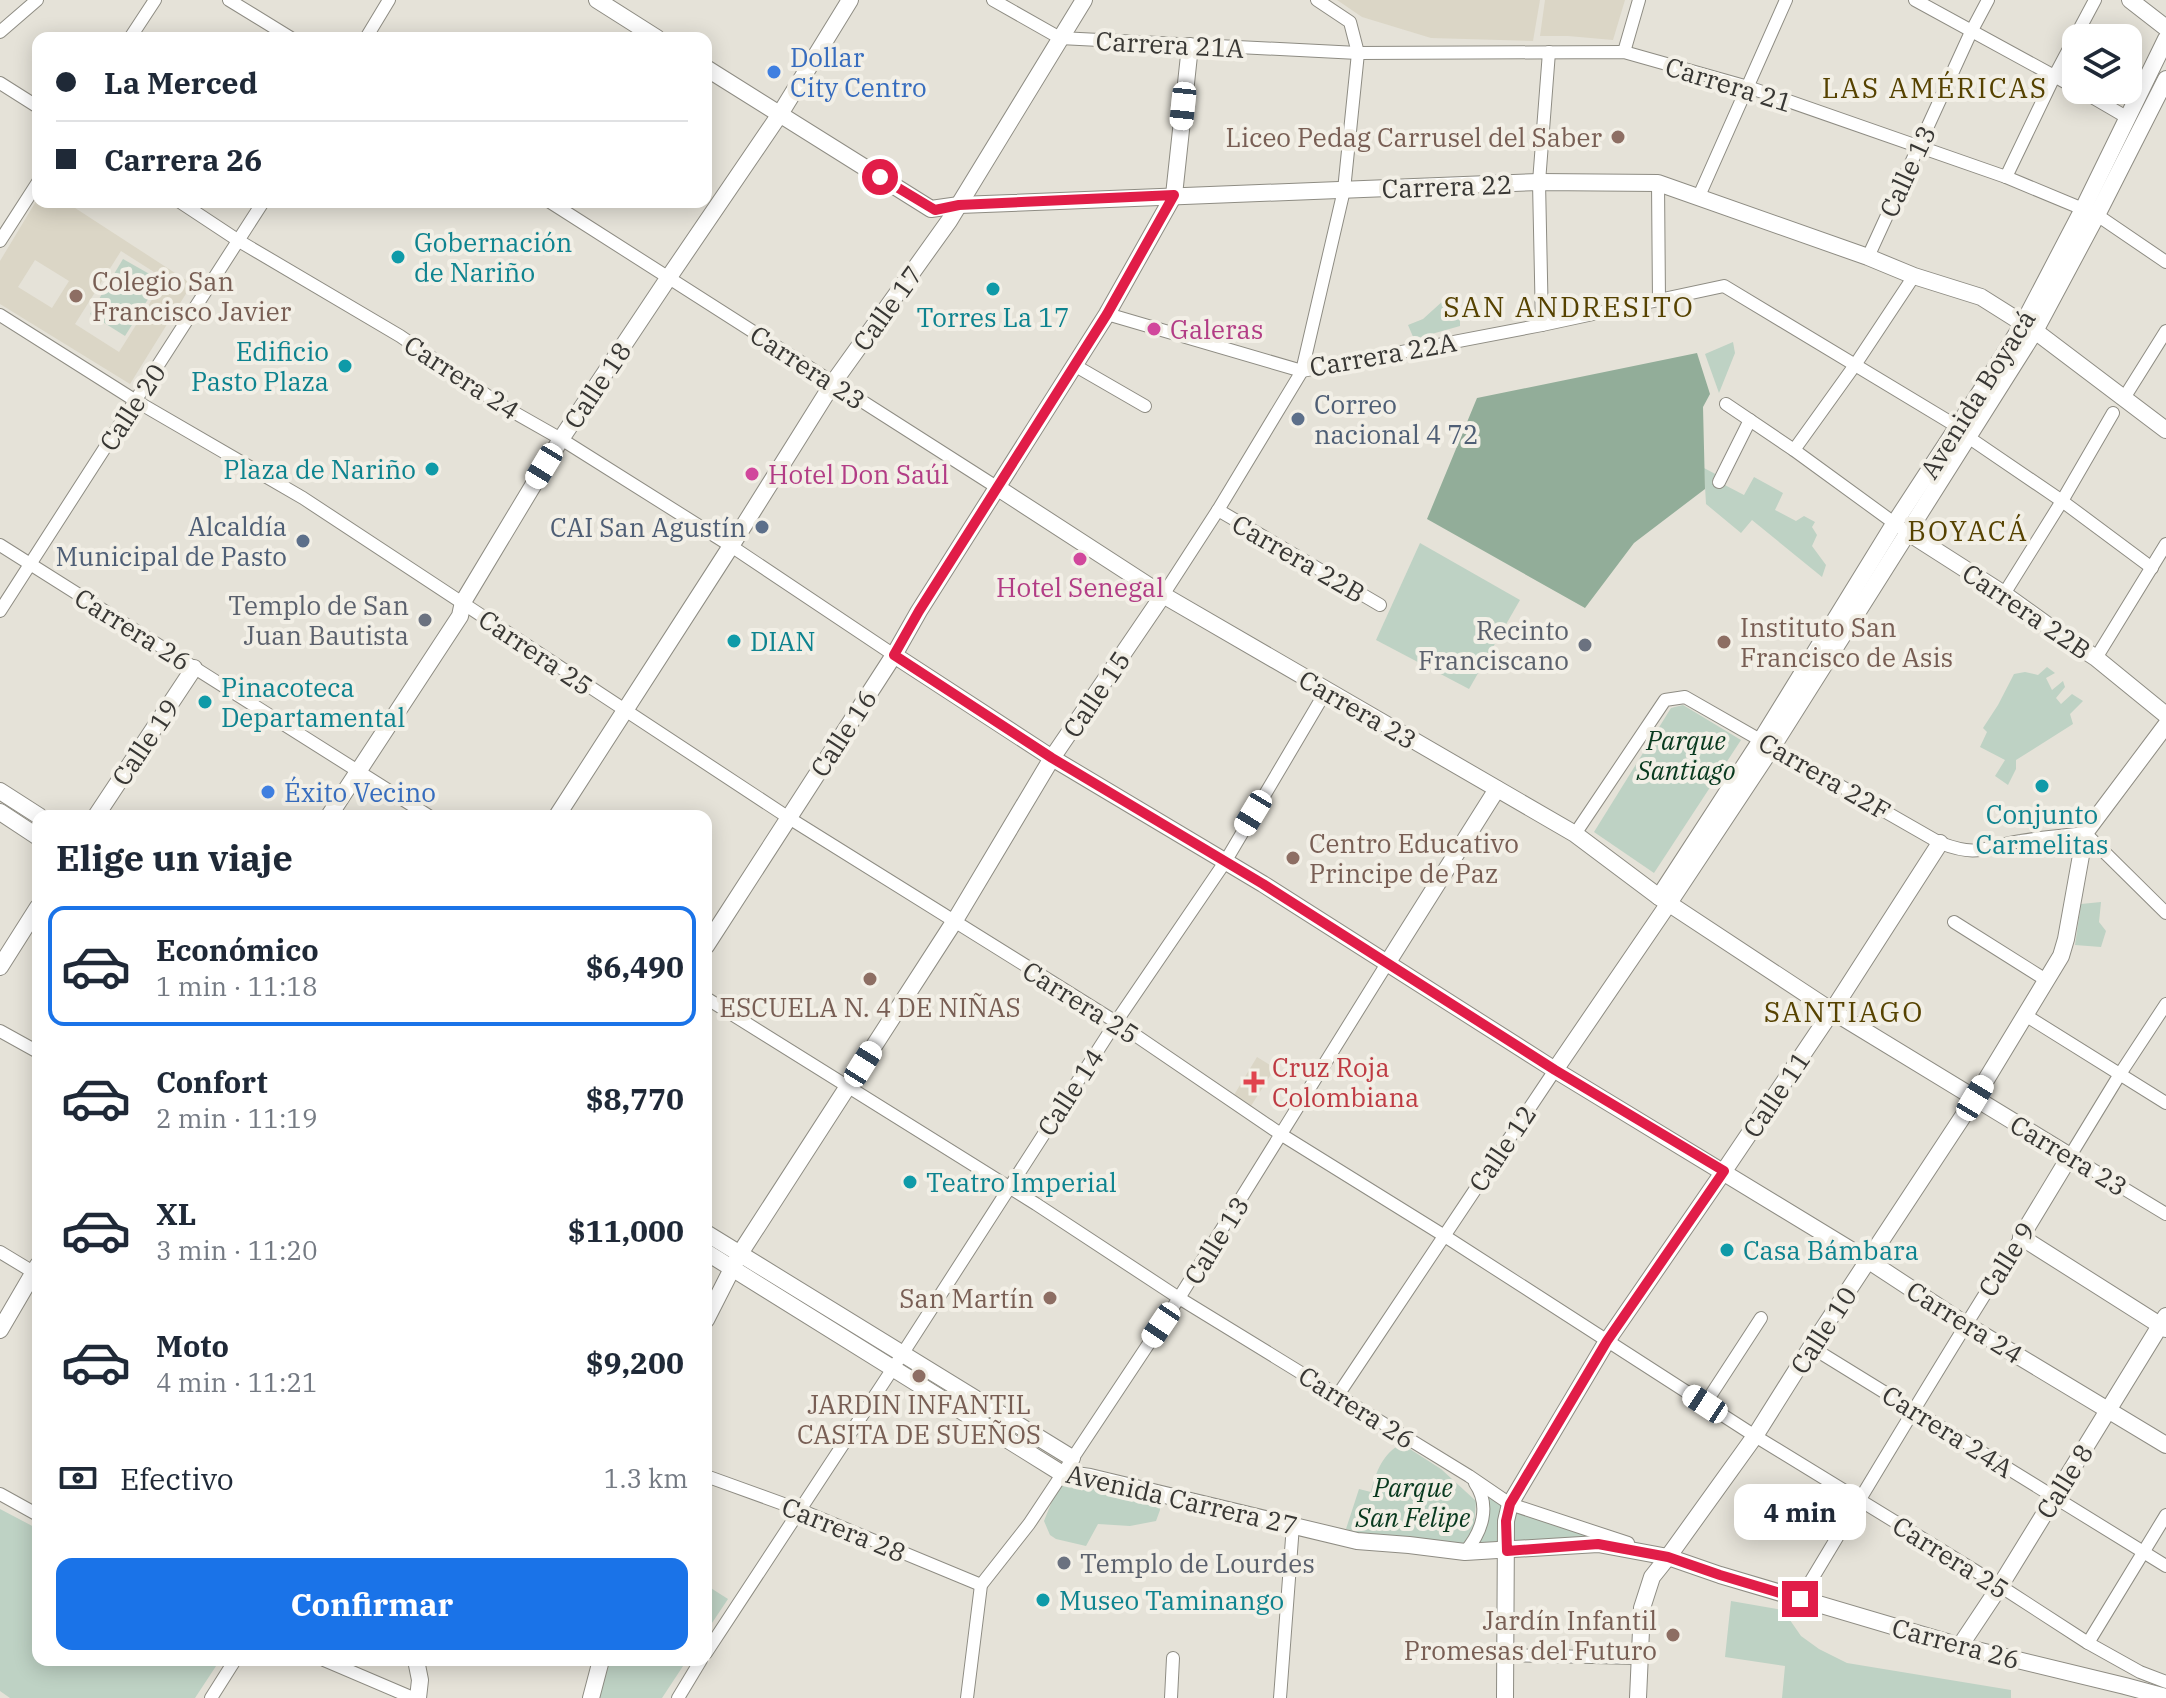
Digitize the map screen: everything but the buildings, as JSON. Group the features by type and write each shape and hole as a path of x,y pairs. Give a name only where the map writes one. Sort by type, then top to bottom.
{"street":[{"path":"0,32 37,0"},
{"path":"134,32 155,0"},
{"path":"229,0 281,32"},
{"path":"370,32 389,0"},
{"path":"597,0 648,32"},
{"name":"Carrera 21A","path":"993,0 1060,38 1358,53"},
{"name":"Calle 17","path":"561,810 833,383 959,205 1084,0"},
{"name":"Calle 15","path":"712,1308 736,1262 954,922 1052,758 1218,510 1302,371 1344,190 1358,53 1350,22 1317,0"},
{"path":"1624,52 1639,0"},
{"path":"1699,196 1786,0"},
{"path":"1915,0 2062,79"},
{"name":"Calle 13","path":"1868,257 1988,0"},
{"path":"2006,177 2095,0"},
{"path":"2130,0 2166,28"},
{"name":"Calle 18","path":"333,810 460,616 463,602 561,439 780,114 846,1"},
{"name":"Avenida Boyacá","path":"2090,212 2128,118 2166,39"},
{"name":"Calle 16","path":"712,937 894,655 1107,314 1174,195 1190,46"},
{"path":"1542,325 1539,182 1549,52"},
{"name":"Carrera 21","path":"1358,53 1624,52 1748,87 2006,177 2090,212 2166,262"},
{"name":"Carrera 22","path":"712,72 931,209 1174,195 1539,182 1658,183 1914,276 1981,297 2029,326 2166,430"},
{"path":"0,83 32,103"},
{"name":"Avenida Boyacá","path":"1664,900 1767,743 2029,326 2090,212 2164,88"},
{"path":"2104,104 2128,118"},
{"path":"1658,183 1659,301"},
{"path":"0,241 32,191"},
{"name":"Carrera 24","path":"189,208 400,336 501,405 731,546 1052,758 1263,884 1555,1070 2166,1445"},
{"name":"Calle 20","path":"0,611 259,208"},
{"name":"Carrera 23","path":"560,208 1163,595 1575,834 1664,900 1832,1011 2166,1214"},
{"path":"1794,450 1914,276"},
{"name":"Carrera 22A","path":"1107,314 1302,371 1724,286 1963,432 2152,568"},
{"name":"Carrera 25","path":"0,315 136,401 303,498 789,818 1116,1022 1282,1135 1755,1436 2088,1643 2165,1685"},
{"path":"2124,398 2166,331"},
{"path":"1074,365 1145,406"},
{"name":"Carrera 22B","path":"1726,404 1901,528 2096,658 2166,715"},
{"path":"2004,594 2113,413"},
{"path":"1719,482 1750,420"},
{"name":"Carrera 22B","path":"1218,510 1380,605"},
{"path":"2096,658 2166,544"},
{"name":"Carrera 26","path":"0,545 420,810"},
{"name":"Calle 19","path":"100,810 194,668"},
{"name":"Calle 14","path":"712,1644 1116,1022 1225,862 1326,691"},
{"name":"Carrera 22F","path":"1575,834 1665,700 1685,697 1940,843"},
{"name":"Calle 10","path":"1638,1698 1642,1608 1652,1577 1755,1436 1975,1098 2061,956 2085,833 2166,725"},
{"name":"Calle 13","path":"981,1585 1029,1524 1179,1298 1497,789"},
{"path":"0,791 32,812"},
{"path":"0,812 32,833"},
{"path":"1940,843 1975,853 2020,841 2085,833 2166,913"},
{"name":"Calle 11","path":"1505,1698 1506,1521 1510,1504 1607,1341 1832,1011 1940,843"},
{"name":"Calle 12","path":"1338,1395 1555,1070 1664,900"},
{"path":"0,967 32,916"},
{"path":"1954,922 2046,980"},
{"name":"Carrera 26","path":"712,1002 1510,1504 1720,1575 1960,1646 2165,1685"},
{"name":"Calle 9","path":"1800,1599 1965,1324 2166,1004"},
{"path":"2025,1015 2166,1103"},
{"path":"0,1031 32,1049"},
{"path":"2021,1237 2164,1323"},
{"name":"Avenida Carrera 27","path":"712,1239 736,1262 893,1369 1061,1473 1090,1477 1357,1541 1465,1552 1598,1544 1668,1557"},
{"path":"0,1252 32,1269"},
{"name":"Avenida Carrera 27","path":"712,1254 736,1262 903,1353 1072,1458"},
{"path":"0,1330 32,1278"},
{"path":"1705,1404 1761,1318"},
{"name":"Calle 8","path":"1960,1646 2164,1323"},
{"name":"Carrera 24A","path":"1811,1347 2166,1566"},
{"path":"1465,1552 1481,1528 1484,1509 1481,1492 1469,1476"},
{"name":"Carrera 28","path":"712,1478 800,1510 981,1585"},
{"path":"0,1494 32,1512"},
{"path":"2088,1643 2166,1515"},
{"path":"1280,1698 1293,1525"},
{"path":"967,1698 981,1585"},
{"path":"1506,1655 1639,1658"},
{"path":"1171,1698 1173,1658"},
{"path":"211,1698 231,1666"},
{"path":"339,1666 416,1698 426,1666"},
{"path":"417,1666 420,1680"},
{"path":"591,1698 599,1666"},
{"path":"678,1698 697,1666"}],"shaded area":[{"path":"1337,0 1540,0 1533,41 1431,38 1362,17"},
{"path":"1545,0 1625,0 1613,40 1540,36"},
{"name":"Colegio San Francisco Javier","path":"32,208 75,208 192,284 130,384 0,304 0,261","holes":["121,251 165,279 119,352 75,324","35,260 69,281 52,308 18,287"]},
{"name":"Cruz Roja Colombiana","path":"1257,1057 1275,1068 1251,1106 1234,1095"}],"green space":[{"path":"123,259 160,280 125,336 90,314"},
{"path":"1460,298 1460,326 1414,339 1408,325 1423,319 1444,300"},
{"path":"1733,342 1735,353 1719,393 1705,354"},
{"path":"1697,353 1710,394 1703,407 1705,489 1634,543 1585,608 1427,519 1477,398"},
{"path":"1704,468 1721,477 1719,482 1744,495 1754,477 1783,493 1775,510 1796,521 1804,516 1815,522 1812,527 1817,535 1812,546 1826,565 1822,577 1752,520 1741,533 1706,504"},
{"path":"1420,543 1520,600 1469,689 1376,640"},
{"path":"2047,667 2055,673 2046,678 2052,690 2063,681 2065,687 2056,698 2061,704 2072,694 2083,701 2070,714 2073,724 2016,760 2016,769 2008,785 1995,776 2005,760 1980,747 1987,732 1983,728 2014,674 2025,672 2038,675"},
{"name":"Parque Santiago","path":"1683,705 1741,740 1654,873 1594,832 1671,708"},
{"path":"2101,902 2099,922 2106,931 2101,947 2075,945 2081,904"},
{"name":"Parque San Felipe","path":"1402,1444 1441,1469 1476,1501 1474,1530 1461,1547 1376,1538 1346,1529 1359,1489 1371,1492 1385,1458"},
{"path":"1064,1482 1098,1483 1159,1501 1160,1510 1156,1521 1130,1526 1098,1524 1086,1546 1056,1539 1050,1535 1044,1521"},
{"path":"1485,1494 1506,1506 1503,1541 1478,1543"},
{"path":"0,1509 32,1526 32,1666 216,1666 195,1698 10,1698 0,1691"},
{"path":"1513,1510 1591,1537 1513,1540"},
{"path":"712,1589 728,1599 712,1623"},
{"path":"1731,1601 1783,1610 1801,1636 1847,1663 2011,1690 2011,1698 1782,1698 1785,1666 1725,1657"},
{"path":"605,1666 683,1666 662,1698 597,1698"}],"place":[{"name":"Dollar City Centro","path":"774,72"},
{"name":"Liceo Pedag Carrusel del Saber","path":"1618,137"},
{"name":"Gobernación de Nariño","path":"398,257"},
{"name":"Torres La 17","path":"993,289"},
{"name":"Colegio San Francisco Javier","path":"76,296"},
{"name":"Galeras","path":"1154,329"},
{"name":"Edificio Pasto Plaza","path":"345,366"},
{"name":"Correo nacional 4 72","path":"1298,419"},
{"name":"Plaza de Nariño","path":"432,469"},
{"name":"Hotel Don Saúl","path":"752,474"},
{"name":"CAI San Agustín","path":"762,527"},
{"name":"Alcaldía Municipal de Pasto","path":"303,541"},
{"name":"Hotel Senegal","path":"1080,559"},
{"name":"Templo de San Juan Bautista","path":"425,620"},
{"name":"DIAN","path":"734,641"},
{"name":"Instituto San Francisco de Asis","path":"1724,642"},
{"name":"Recinto Franciscano","path":"1585,645"},
{"name":"Pinacoteca Departamental","path":"205,702"},
{"name":"Conjunto Carmelitas","path":"2042,786"},
{"name":"Éxito Vecino","path":"268,792"},
{"name":"Centro Educativo Principe de Paz","path":"1293,858"},
{"name":"ESCUELA N. 4 DE NIÑAS","path":"870,979"},
{"name":"Cruz Roja Colombiana","path":"1254,1082"},
{"name":"Teatro Imperial","path":"910,1182"},
{"name":"Casa Bámbara","path":"1727,1250"},
{"name":"San Martín","path":"1050,1298"},
{"name":"JARDIN INFANTIL CASITA DE SUEÑOS","path":"919,1376"},
{"name":"Templo de Lourdes","path":"1064,1563"},
{"name":"Museo Taminango","path":"1043,1600"},
{"name":"Jardín Infantil Promesas del Futuro","path":"1673,1635"}],"district":[{"name":"LAS AMÉRICAS","path":"1935,87"},
{"name":"SAN ANDRESITO","path":"1569,306"},
{"name":"BOYACÁ","path":"1968,530"},
{"name":"SANTIAGO","path":"1844,1011"}],"route":[{"path":"880,177 935,210 959,205 1174,195 1107,314 894,655 1052,758 1263,884 1555,1070 1724,1171 1607,1341 1510,1504 1506,1521 1507,1551 1598,1544 1668,1557 1800,1599"}]}
